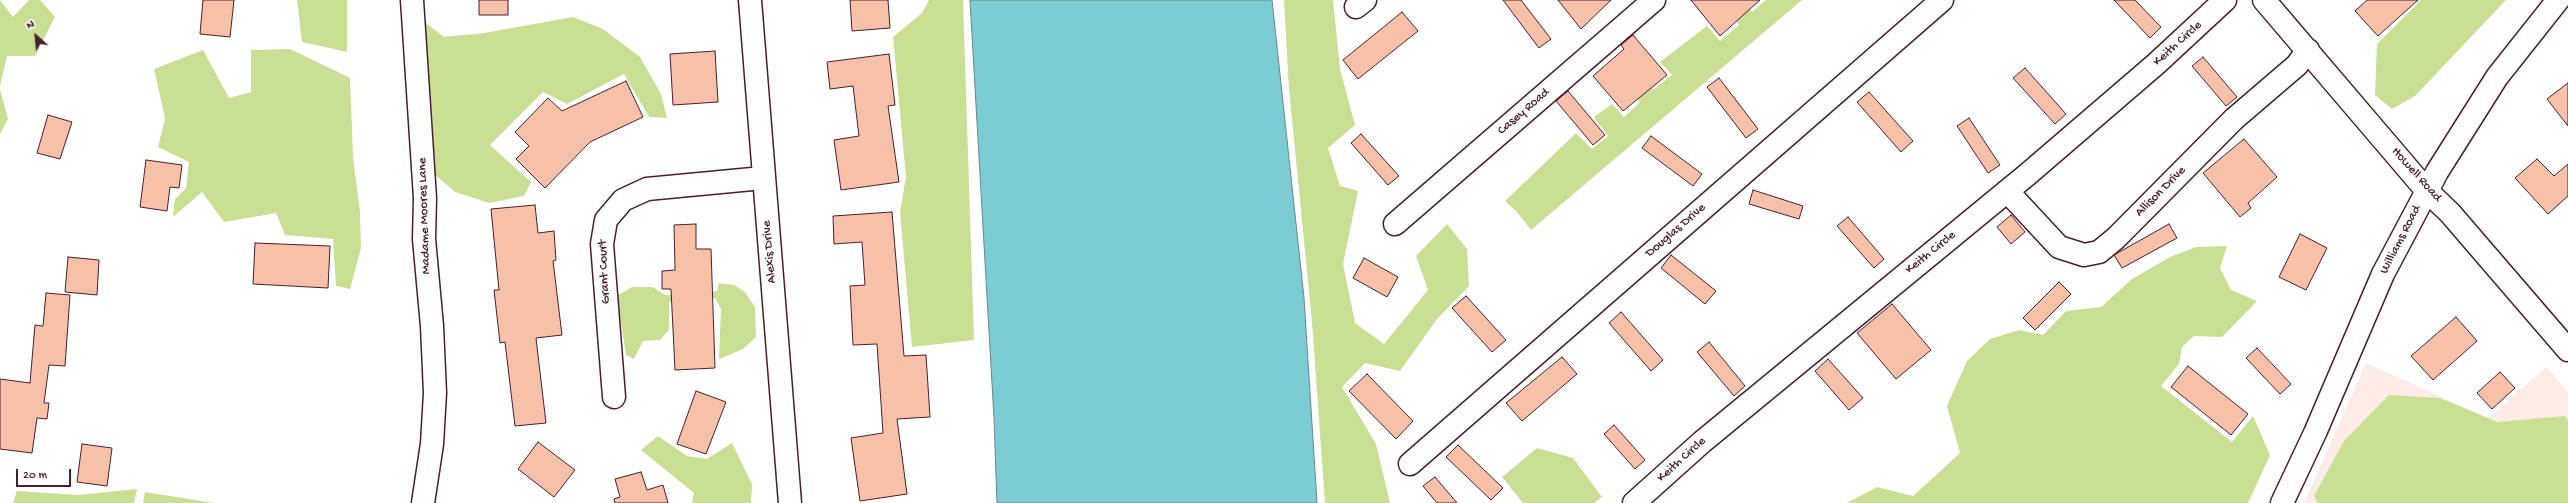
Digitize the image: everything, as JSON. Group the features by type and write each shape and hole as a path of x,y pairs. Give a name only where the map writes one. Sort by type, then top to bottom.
{"street":[{"name":"Madame Moores Lane","path":"412,0 425,198 424,239 432,326 435,393 432,444 423,503"},
{"name":"Alexis Drive","path":"750,0 790,503"},
{"name":"Casey Road","path":"1395,224 1654,0"},
{"name":"Douglas Drive","path":"1410,464 1942,0"},
{"name":"Keith Circle","path":"1634,503 1702,442 2007,191 2156,64 2225,0"},
{"name":"Howell Road","path":"2264,0 2427,191 2450,213 2568,350"},
{"name":"Williams Road","path":"2282,503 2315,433 2383,274 2427,191 2466,124 2497,78 2558,0"},
{"name":"Allison Drive","path":"2007,191 2060,247 2084,256 2099,252 2116,238 2234,119 2297,65 2308,50"},
{"name":"Grant Court","path":"614,397 602,244 606,220 623,200 647,189 763,178"}],"shaded area":[{"path":"2366,363 2488,418 2546,367 2568,392 2568,503 2304,503"}],"green space":[{"path":"0,0 13,17 29,0 40,0 55,17 35,56 7,56 0,86"},
{"path":"297,0 347,0 347,52 302,42"},
{"path":"929,0 963,0 974,340 912,347 900,212 906,177 893,37 922,13"},
{"path":"1284,0 1333,0 1340,69 1355,125 1328,148 1340,186 1358,191 1343,264 1355,323 1384,344 1428,290 1416,256 1447,224 1467,249 1469,286 1437,319 1400,371 1365,363 1342,387 1376,444 1390,503 1325,503 1312,322 1289,89"},
{"path":"1740,0 1752,12 1766,0 1802,0 1531,230 1516,211 1505,201 1576,133 1592,149 1608,136 1594,117 1612,104 1624,117 1640,102 1630,90 1643,78 1653,90 1672,75 1660,62 1707,26 1720,41 1739,25 1727,10"},
{"path":"2421,0 2506,0 2415,96 2392,109 2375,95 2377,44"},
{"path":"573,17 603,29 640,57 661,94 667,118 649,117 624,74 567,104 543,92 490,145 531,182 524,196 489,203 455,192 432,172 422,20 444,37 484,33"},
{"path":"290,49 350,78 353,157 360,212 361,248 350,289 336,286 333,239 285,235 276,213 224,222 202,192 173,217 175,199 186,188 189,162 158,147 165,118 154,69 203,50 229,98 251,92 251,50"},
{"path":"0,89 8,119 0,134"},
{"path":"2227,246 2220,268 2231,290 2257,301 2222,337 2194,336 2182,347 2179,364 2161,386 2232,442 2253,416 2270,455 2248,503 1847,503 1877,487 1913,496 1960,453 1947,406 1967,361 1990,339 2019,330 2043,335 2066,311 2101,307 2132,279 2170,257 2196,247"},
{"path":"719,283 734,285 745,292 755,307 756,337 743,349 719,359 721,309 715,298 669,302 669,330 660,340 643,341 634,359 626,355 617,296 632,287 653,287 665,295 717,291"},
{"path":"2389,395 2440,398 2497,422 2565,416 2568,420 2568,503 2318,503 2314,496 2344,441"},
{"path":"658,436 687,456 707,459 732,443 752,484 751,503 692,503 694,493 641,450"},
{"path":"1537,448 1573,458 1602,497 1594,503 1523,503 1502,477"},
{"path":"137,489 134,503 13,503 17,491 78,495"},
{"path":"145,492 214,503 143,503"}],"water":[{"path":"970,0 1272,0 1304,298 1317,503 997,503 994,418"}],"building":[{"path":"203,0 234,0 230,37 200,34"},
{"path":"479,0 508,0 508,15 479,15"},
{"path":"850,0 888,0 890,28 852,31"},
{"path":"1503,0 1521,0 1551,39 1539,48"},
{"path":"1558,0 1611,0 1581,29"},
{"path":"1691,0 1760,0 1720,36"},
{"path":"2114,0 2135,0 2161,27 2150,38"},
{"path":"2367,0 2418,0 2378,36 2355,11"},
{"path":"1402,12 1418,31 1358,79 1343,60"},
{"path":"1633,35 1667,75 1623,111 1593,76 1624,49 1621,45"},
{"path":"715,51 718,102 673,105 670,54"},
{"path":"889,54 895,105 888,106 899,182 841,190 834,140 859,136 853,86 830,89 827,62"},
{"path":"2203,57 2237,97 2226,106 2192,66"},
{"path":"2025,68 2066,114 2055,124 2013,78"},
{"path":"1719,78 1758,129 1746,138 1707,87"},
{"path":"626,81 643,117 590,142 545,188 516,159 529,146 515,132 548,98 562,111"},
{"path":"2568,83 2568,126 2547,99"},
{"path":"1568,91 1605,135 1593,145 1556,101"},
{"path":"1869,92 1913,141 1901,152 1857,102"},
{"path":"48,115 72,122 60,159 37,153"},
{"path":"1969,118 2000,165 1988,173 1957,126"},
{"path":"1361,134 1399,176 1388,185 1351,143"},
{"path":"1651,136 1702,174 1693,186 1642,148"},
{"path":"2244,139 2277,177 2248,203 2251,208 2240,217 2203,173"},
{"path":"2537,159 2554,176 2568,164 2568,196 2548,214 2515,178"},
{"path":"146,160 182,165 179,188 170,187 167,211 140,207"},
{"path":"1753,190 1803,206 1799,219 1749,204"},
{"path":"535,205 538,233 554,231 556,260 553,261 562,335 536,338 546,423 515,426 505,342 500,343 494,290 499,290 491,209"},
{"path":"892,212 904,356 926,355 930,417 897,419 907,494 860,501 851,438 883,433 877,344 853,345 850,286 865,285 862,242 834,244 833,216"},
{"path":"2011,215 2025,232 2011,244 1997,227"},
{"path":"1848,217 1884,259 1874,268 1837,226"},
{"path":"696,224 696,249 711,249 715,368 675,370 671,289 662,289 662,271 675,270 674,225"},
{"path":"2169,224 2177,238 2122,268 2114,255"},
{"path":"2300,234 2327,248 2306,290 2279,277"},
{"path":"255,243 330,246 328,288 253,284"},
{"path":"1671,255 1716,291 1705,304 1661,268"},
{"path":"68,257 99,260 97,295 65,292"},
{"path":"1364,258 1398,277 1387,297 1353,278"},
{"path":"2059,282 2071,294 2035,330 2023,318"},
{"path":"46,293 70,295 65,366 49,365 44,403 49,403 47,419 37,418 32,453 0,449 0,379 30,383 35,325 43,326"},
{"path":"1466,296 1506,340 1492,352 1452,308"},
{"path":"1892,304 1931,350 1896,379 1857,333"},
{"path":"1621,312 1663,360 1651,371 1609,323"},
{"path":"2456,317 2477,341 2433,380 2411,356"},
{"path":"1709,342 1745,386 1734,396 1697,352"},
{"path":"2257,348 2291,384 2280,394 2246,358"},
{"path":"1562,357 1577,374 1522,421 1506,403"},
{"path":"1828,359 1863,398 1849,410 1815,371"},
{"path":"2188,366 2248,414 2231,435 2171,387"},
{"path":"2500,372 2515,388 2492,409 2477,393"},
{"path":"1367,374 1413,421 1396,439 1349,391"},
{"path":"696,391 726,402 706,454 677,444"},
{"path":"1614,425 1645,460 1635,469 1604,434"},
{"path":"538,442 575,470 554,497 518,469"},
{"path":"82,444 112,448 107,486 77,482"},
{"path":"1458,445 1503,488 1491,500 1446,457"},
{"path":"641,472 647,490 663,485 668,503 615,503 614,499 620,497 615,479"},
{"path":"1435,477 1457,503 1437,503 1423,486"}]}
